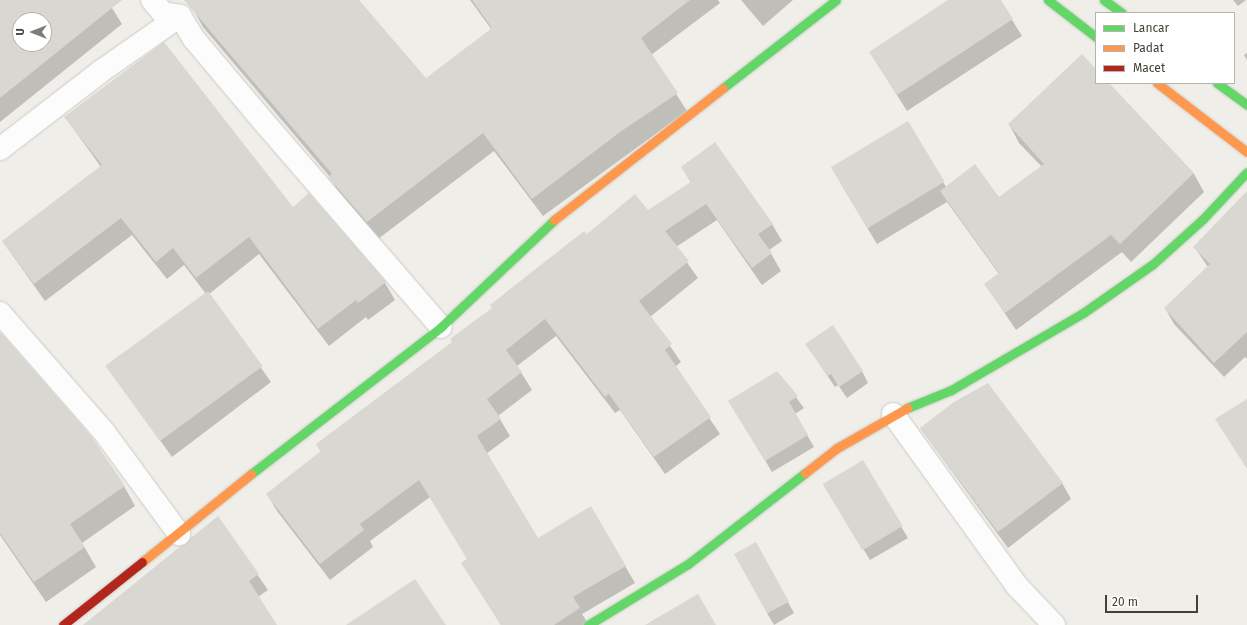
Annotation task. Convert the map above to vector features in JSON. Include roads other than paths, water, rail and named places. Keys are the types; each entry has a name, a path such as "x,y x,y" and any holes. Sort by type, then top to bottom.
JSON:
{"main road":[{"path":"63,625 179,534 261,466 441,327 556,218 836,0"},
{"path":"1048,0 1095,36"},
{"path":"1104,0 1121,12"},
{"path":"1158,84 1247,152"},
{"path":"1218,84 1247,105"},
{"path":"588,625 688,564 837,448 893,414 951,390 1083,313 1153,264 1203,219 1247,172"}],"street":[{"path":"0,149 100,72 168,7 441,327"},
{"path":"0,313 104,432 179,534"},
{"path":"893,414 1017,586 1054,625"}]}
